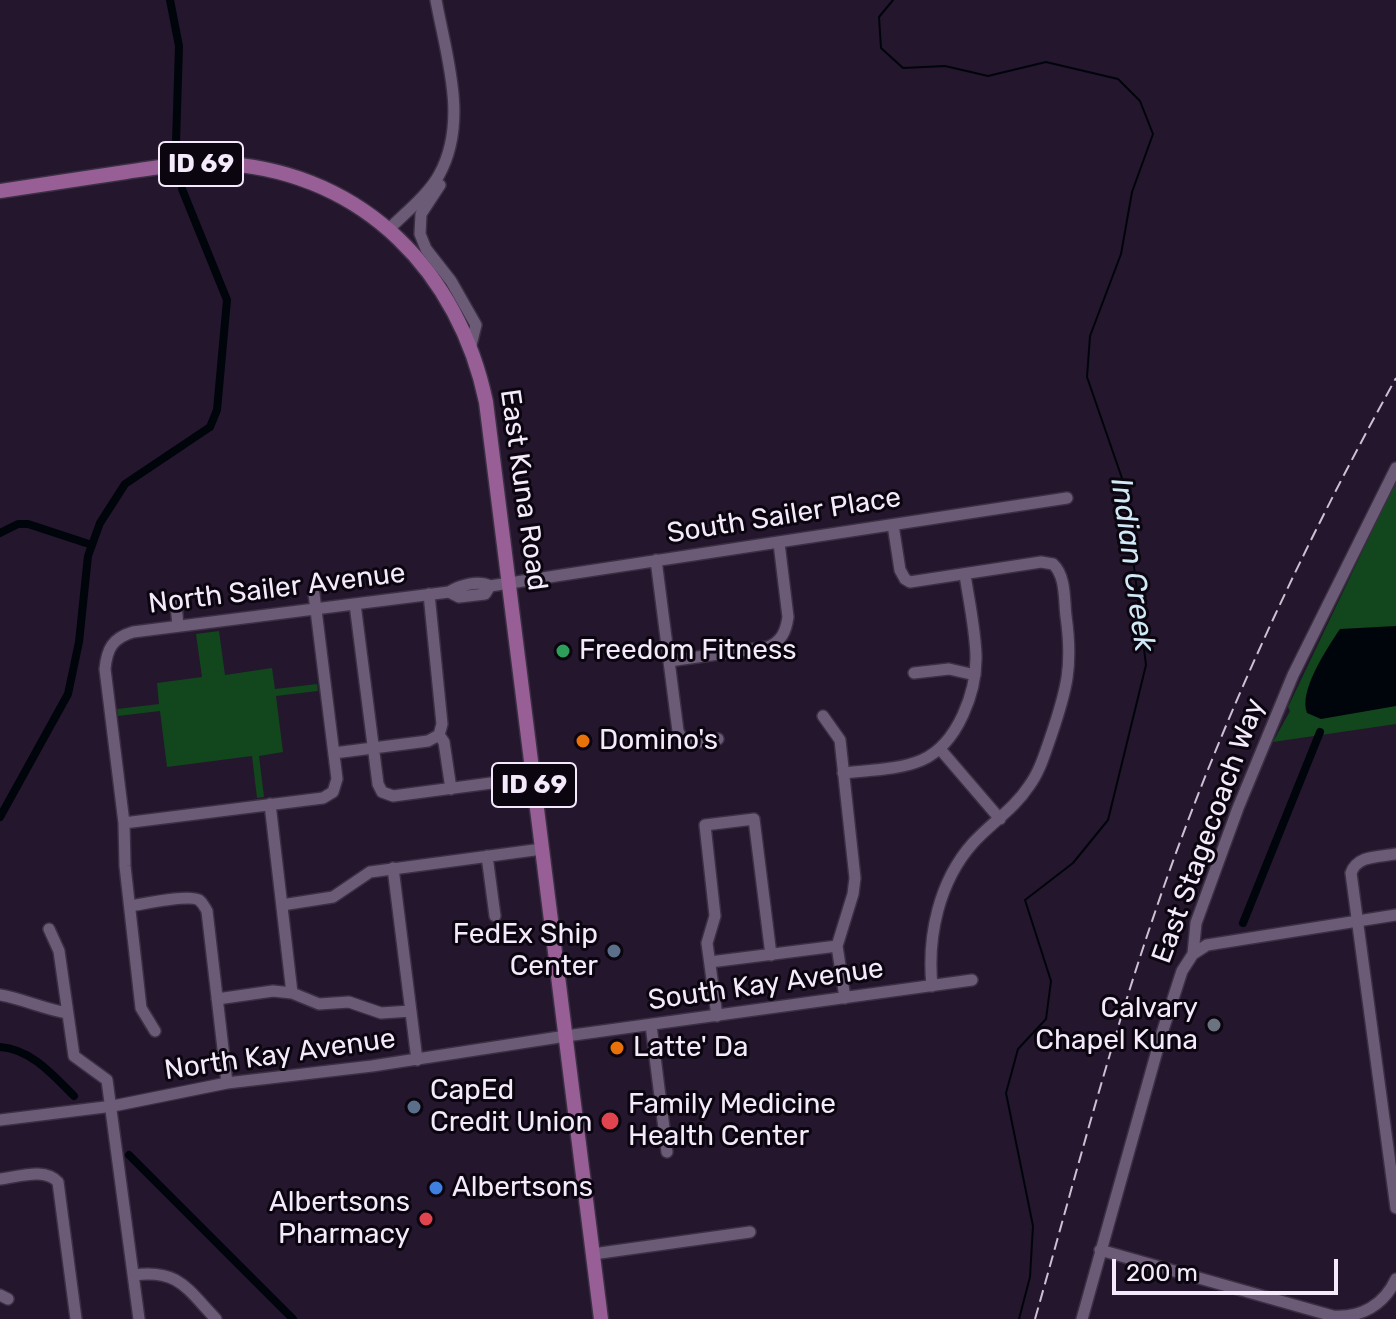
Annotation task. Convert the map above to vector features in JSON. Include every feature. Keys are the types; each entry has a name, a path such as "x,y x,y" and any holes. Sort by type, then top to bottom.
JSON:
{"main road":[{"name":"ID 69","path":"0,191 174,165 229,164 259,168 315,185 358,207 389,229"},
{"name":"East Kuna Road","path":"389,229 435,279 453,307 471,345 486,402 566,1036"},
{"name":"ID 69","path":"566,1036 601,1319"}],"street":[{"path":"389,229 439,176 455,127 455,106 436,0"},
{"path":"439,176 440,184 421,214 420,234 426,249 451,281 476,325 471,345"},
{"name":"East Stagecoach Way","path":"1082,1319 1175,991 1182,971 1193,954 1196,923 1273,722 1320,616 1396,468"},
{"name":"South Sailer Place","path":"509,582 1067,498"},
{"path":"893,525 900,570 905,579 917,582 1041,562 1053,564 1061,576 1070,645 1067,689 1032,783 1000,819 973,843 943,896 932,932 929,956 932,986"},
{"path":"669,661 776,644 782,637 788,617 779,543"},
{"path":"656,560 678,731 683,741 692,743 718,739"},
{"path":"843,773 910,765 940,749 954,731 965,709 975,675 976,653 965,575"},
{"name":"North Sailer Avenue","path":"124,823 105,669 106,654 114,641 133,632 509,582"},
{"path":"155,1031 141,1008 125,866 124,823 323,798 333,792 337,779 314,594"},
{"path":"334,753 428,741 439,735 442,724 429,594"},
{"path":"176,604 178,626"},
{"path":"355,604 378,784 383,793 393,796 499,782"},
{"path":"914,673 949,669 975,675"},
{"path":"823,716 840,740 855,878 837,946 845,998"},
{"path":"439,735 444,742 451,789"},
{"path":"940,749 1000,819"},
{"path":"270,804 292,993"},
{"path":"717,1016 707,943 715,916 705,825 754,819 771,955"},
{"path":"282,905 333,897 362,875 393,868 542,849"},
{"path":"1396,854 1362,860 1355,864 1351,873 1396,1208"},
{"path":"487,856 495,916"},
{"path":"393,868 417,1060"},
{"path":"130,906 196,898 207,911 227,1083"},
{"path":"1193,954 1207,945 1396,915"},
{"path":"49,929 59,951 74,1056 107,1080 113,1106 139,1319"},
{"path":"710,962 837,946"},
{"name":"South Kay Avenue","path":"566,1036 972,980"},
{"path":"217,999 273,991 292,993 319,1004 349,1002 381,1013 411,1011"},
{"path":"0,995 67,1013"},
{"path":"651,1025 667,1152"},
{"name":"North Kay Avenue","path":"0,1120 113,1106 227,1083 417,1060 566,1036"},
{"path":"0,1179 43,1174 55,1177 61,1188 76,1319"},
{"path":"593,1254 750,1232"},
{"path":"1100,1250 1333,1316 1361,1313 1377,1304 1390,1291 1396,1279"},
{"path":"134,1275 165,1274 177,1279 216,1319"}],"green space":[{"path":"1396,481 1396,724 1273,742 1290,711 1288,707"},
{"path":"219,631 225,675 272,668 275,689 317,684 318,691 276,696 283,752 259,756 264,797 257,798 252,756 167,767 160,711 118,716 117,709 159,704 157,683 202,677 196,634"}],"shaded area":[{"path":"1396,626 1396,706 1321,719 1307,713 1305,704 1310,682 1340,629"}],"waterway":[{"path":"170,0 179,46 176,143"},
{"name":"Indian Creek","path":"893,0 879,17 881,48 903,68 945,66 988,76 1046,62 1118,79 1140,101 1153,134 1132,192 1121,254 1090,336 1087,377 1124,484 1146,665 1108,820 1073,863 1025,900 1051,981 1046,1019 1018,1049 1006,1093 1033,1226 1030,1277 1019,1319"},
{"path":"0,817 68,694 79,642 88,556 100,523 125,484 210,427 217,410 227,300 182,189"},
{"path":"0,533 18,524 28,524 92,545"},
{"path":"1243,923 1320,732"},
{"path":"0,1047 32,1058 74,1096"},
{"path":"129,1155 293,1319"}],"railway":[{"path":"1035,1319 1133,978 1174,858 1260,648 1325,512 1396,378"}],"place":[{"name":"Freedom Fitness","path":"563,651"},
{"name":"Domino's","path":"583,741"},
{"name":"FedEx Ship Center","path":"614,951"},
{"name":"Calvary Chapel Kuna","path":"1214,1025"},
{"name":"Latte' Da","path":"617,1048"},
{"name":"CapEd Credit Union","path":"414,1107"},
{"name":"Family Medicine Health Center","path":"610,1121"},
{"name":"Albertsons","path":"436,1188"},
{"name":"Albertsons Pharmacy","path":"426,1219"}]}
